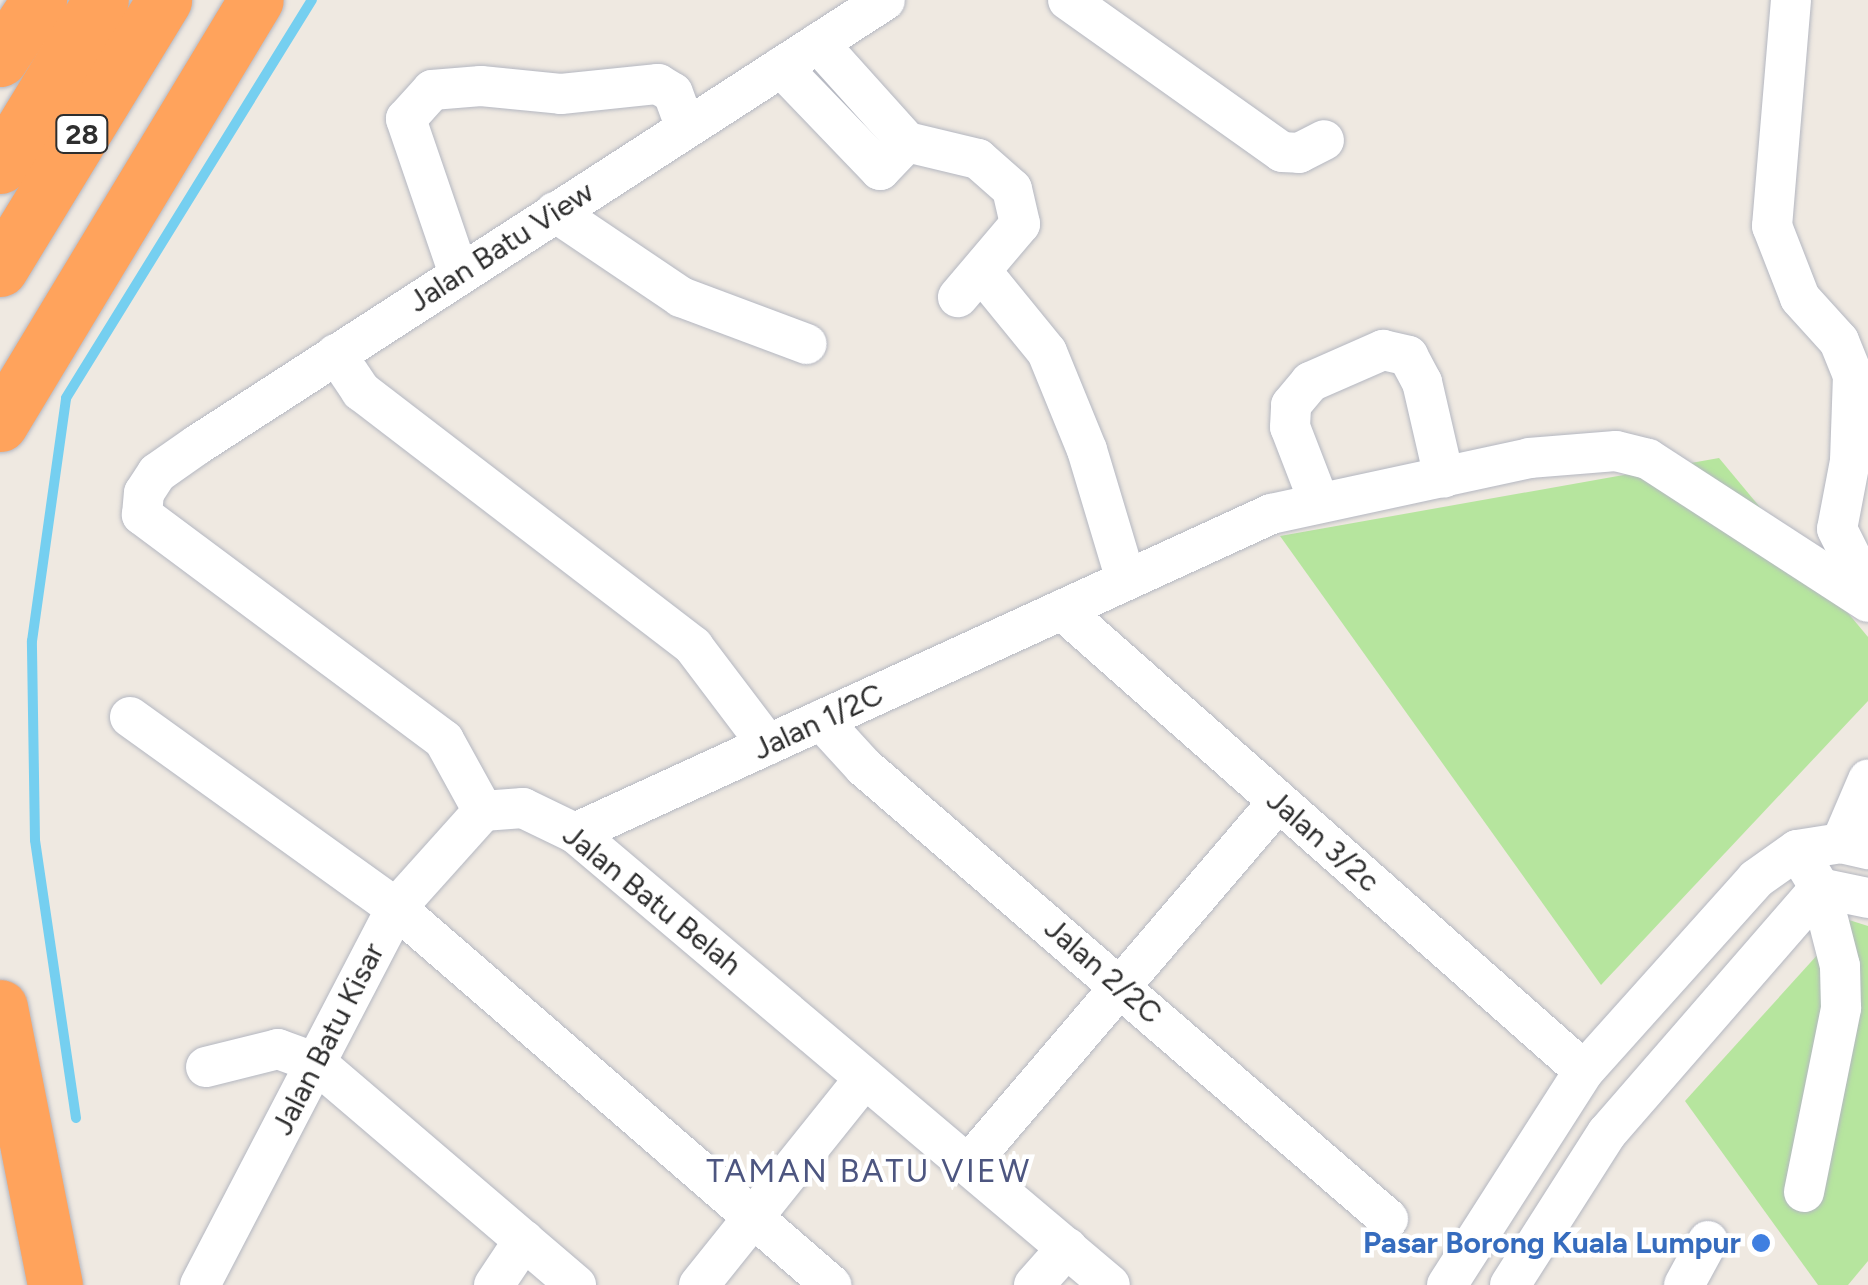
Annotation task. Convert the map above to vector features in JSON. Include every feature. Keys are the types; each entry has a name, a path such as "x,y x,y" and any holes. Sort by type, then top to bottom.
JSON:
{"highway":[{"path":"0,60 38,0"},
{"name":"28","path":"0,166 101,0"},
{"name":"28","path":"0,269 164,0"},
{"path":"0,424 256,0"},
{"path":"0,1007 55,1285"}],"street":[{"name":"Jalan Batu View","path":"483,811 444,740 142,515 144,493 158,473 336,354 885,0"},
{"path":"1068,0 1282,152 1299,154 1324,140"},
{"path":"1791,0 1772,226 1800,298 1840,341 1853,375 1850,461 1838,529 1868,591"},
{"path":"818,43 907,142 978,159 1012,189 1020,224 970,284 1046,352 1087,450 1126,580"},
{"path":"781,67 880,170 907,142"},
{"path":"460,274 406,119 432,90 480,86 561,94 658,84 673,93 686,128"},
{"path":"555,212 681,298 807,344"},
{"path":"1444,477 1422,382 1408,356 1383,350 1310,382 1292,405 1290,427 1320,502 1444,477 1529,458 1616,450 1648,459 1868,602"},
{"path":"336,354 361,391 693,646 768,745"},
{"name":"Jalan 1/2C","path":"575,834 1271,514 1320,502"},
{"name":"Jalan 3/2c","path":"1062,610 1584,1071"},
{"path":"130,716 396,908 831,1285"},
{"name":"Jalan 2/2C","path":"821,720 864,767 1388,1220"},
{"path":"1446,1285 1584,1071 1756,879 1797,850 1855,846 1868,780"},
{"path":"968,1165 1278,802"},
{"name":"Jalan Batu Belah","path":"483,811 524,808 575,834 1110,1285"},
{"name":"Jalan Batu Kisar","path":"200,1285 396,908 483,811"},
{"path":"1797,850 1820,888 1840,966 1841,1008 1804,1192"},
{"path":"1820,888 1868,898"},
{"path":"1510,1285 1607,1133 1820,888"},
{"path":"206,1067 278,1049 316,1063 576,1285"},
{"path":"698,1285 865,1078"},
{"path":"494,1285 524,1240"},
{"path":"1684,1285 1708,1241"},
{"path":"1034,1285 1066,1248"}],"green space":[{"path":"1719,458 1868,637 1868,701 1601,985 1280,536"},
{"path":"1849,920 1868,926 1868,1261 1848,1285 1818,1285 1685,1101"}],"waterway":[{"path":"76,1118 35,840 32,641 66,398 312,0"}],"place":[{"name":"Pasar Borong Kuala Lumpur","path":"1761,1243"}],"district":[{"name":"TAMAN BATU VIEW","path":"869,1171"}]}
